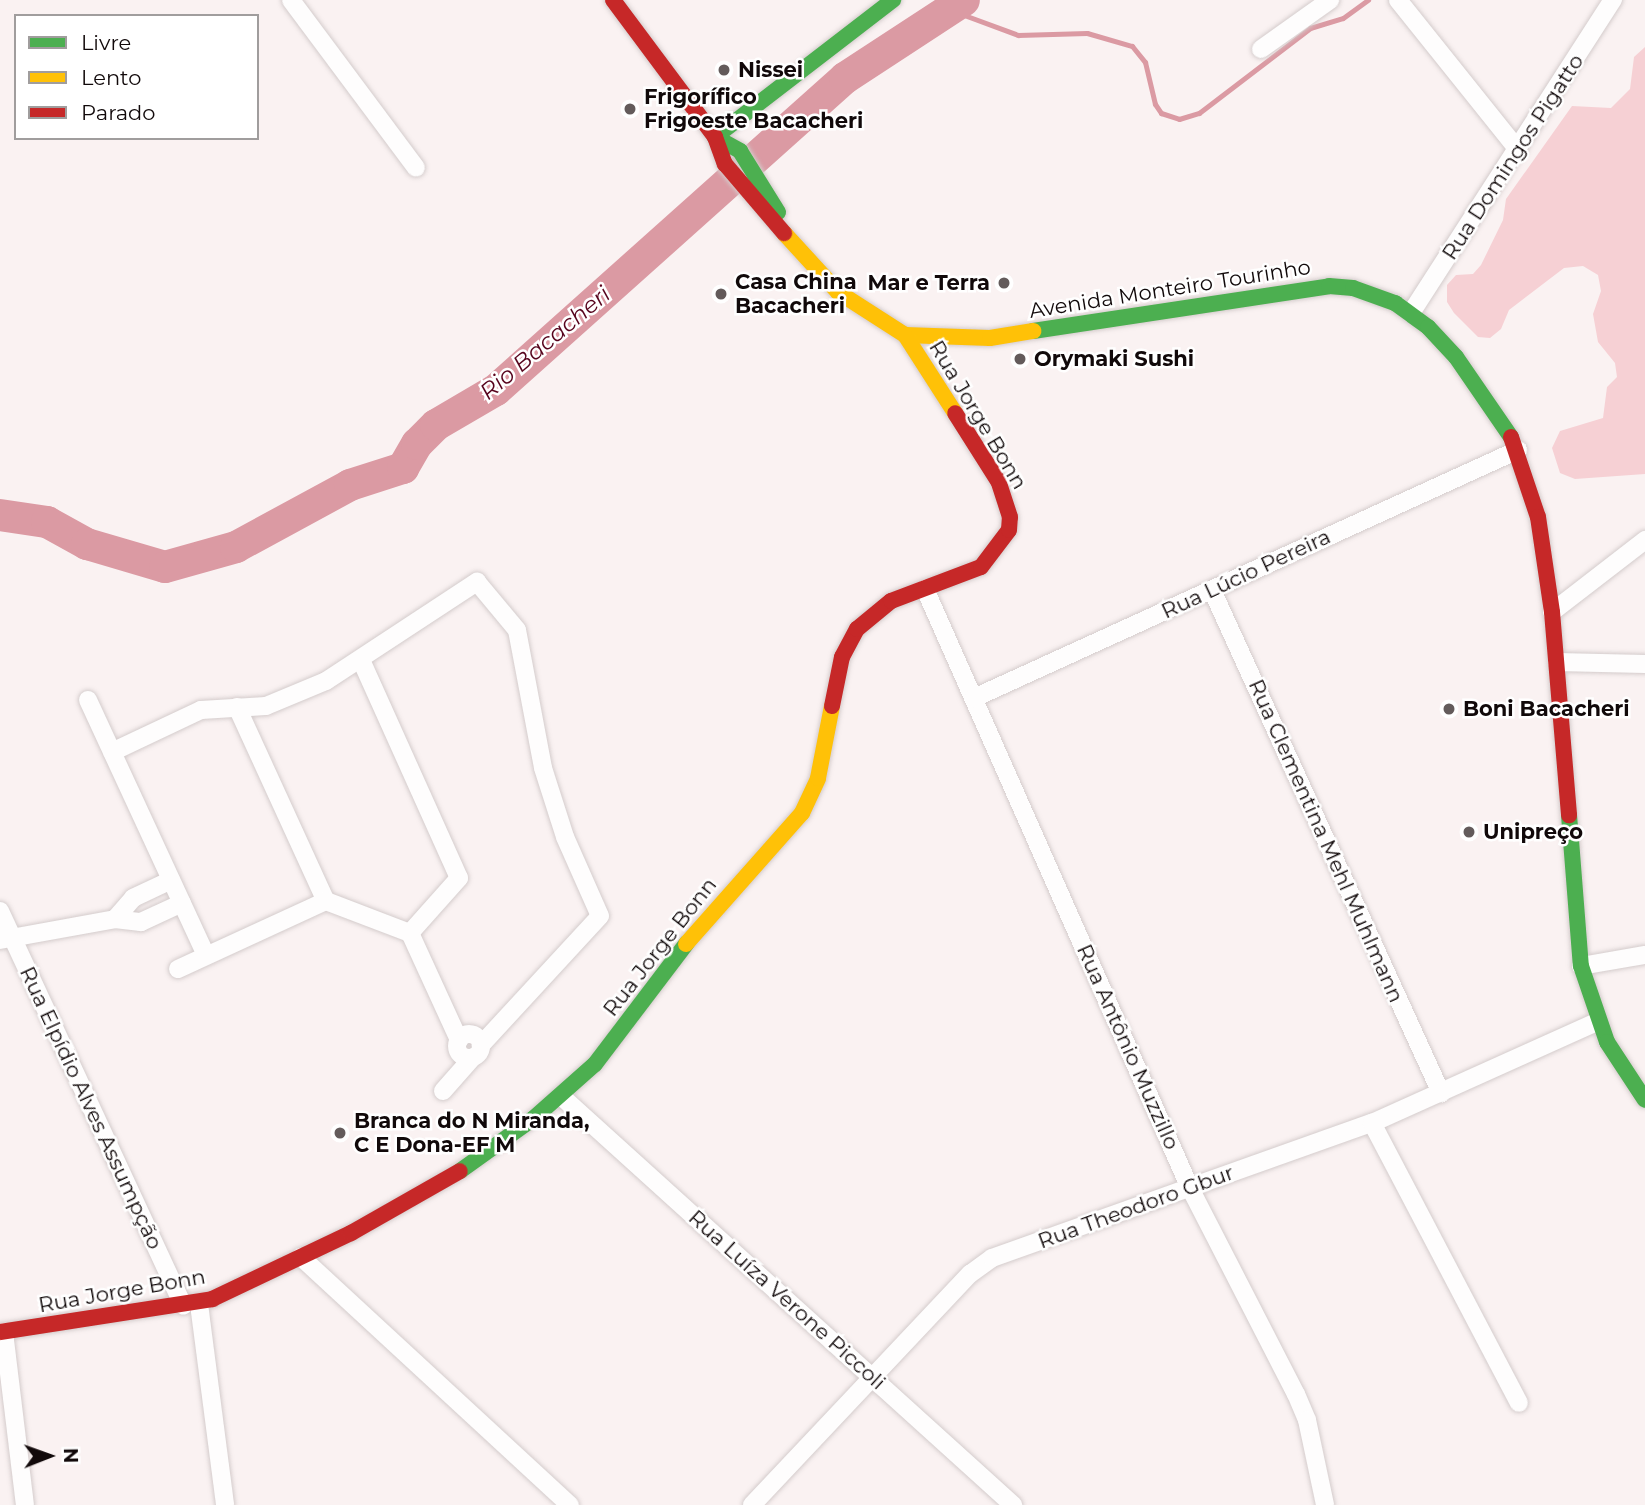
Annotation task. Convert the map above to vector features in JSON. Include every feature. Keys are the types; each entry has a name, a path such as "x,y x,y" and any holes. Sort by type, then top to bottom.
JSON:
{"main road":[{"path":"613,0 715,137 893,0"},
{"name":"Avenida Monteiro Tourinho","path":"715,137 740,151 759,176 793,240"},
{"name":"Avenida Monteiro Tourinho","path":"715,137 724,164 838,292 905,335 945,340 990,338 1318,286 1372,293 1411,313 1479,384 1518,450 1538,517 1557,662 1581,966 1597,1022 1645,1100"},
{"name":"Rua Jorge Bonn","path":"2,1332 191,1305 301,1257 444,1182 561,1096 595,1064 712,911 802,813 818,778 842,657 857,629 891,601 965,576 987,562 1002,545 1010,517 998,481 905,335"}],"street":[{"path":"291,0 416,168"},
{"path":"1261,48 1330,0"},
{"path":"1398,0 1517,150"},
{"name":"Rua Domingos Pigatto","path":"1411,313 1613,0"},
{"name":"Rua Lúcio Pereira","path":"974,698 1518,450"},
{"path":"1552,612 1645,540"},
{"path":"112,752 201,710 275,703 361,660 477,582 517,630 543,768 565,837 600,916 443,1091"},
{"name":"Rua Antônio Muzzillo","path":"925,589 1191,1188 1297,1394 1313,1442 1325,1505"},
{"name":"Rua Clementina Mehl Muhlmann","path":"1212,590 1441,1093"},
{"path":"361,660 459,878 410,933"},
{"path":"1557,662 1645,664"},
{"path":"88,700 206,956"},
{"path":"237,707 326,901 410,933 459,1040 472,1034 477,1051"},
{"path":"115,919 133,898 171,880"},
{"path":"178,969 326,901"},
{"path":"6,939 115,919 141,922 182,903"},
{"name":"Rua Elpídio Alves Assumpção","path":"0,911 6,939 191,1305 225,1505"},
{"path":"1581,966 1645,955"},
{"name":"Rua Theodoro Gbur","path":"752,1505 970,1274 992,1258 1371,1123 1597,1022"},
{"name":"Rua Luíza Verone Piccoli","path":"561,1096 1013,1505"},
{"path":"1371,1123 1519,1403"},
{"path":"301,1257 570,1505"},
{"path":"2,1332 25,1505"}],"shaded area":[{"path":"1645,47 1645,474 1575,479 1560,473 1552,448 1560,431 1603,418 1607,387 1617,377 1615,363 1598,342 1593,314 1601,291 1598,275 1583,266 1564,268 1509,310 1501,329 1490,338 1478,337 1454,313 1447,302 1447,285 1456,275 1473,274 1481,265 1503,220 1506,199 1572,106 1611,108 1630,89 1634,57"}],"waterway":[{"name":"Rio Bacacheri","path":"0,515 47,522 87,544 165,567 236,547 350,485 403,468 417,444 436,425 496,390 845,78 964,0"},
{"path":"943,13 964,15 1018,35 1087,33 1132,46 1145,62 1155,104 1161,113 1179,119 1199,113 1310,28 1343,18 1368,0"}],"traffic: fast":[{"path":"715,137 893,0"},
{"path":"715,137 740,151 778,212"},
{"path":"1033,331 1329,286 1353,288 1395,303 1428,327 1456,357 1511,437"},
{"path":"1569,815 1581,966 1607,1042 1645,1100"},
{"path":"460,1171 534,1118 595,1064 686,944"}],"traffic: slow":[{"path":"784,233 838,292 905,335 990,338 1033,331"},
{"path":"905,335 955,413"},
{"path":"686,944 802,813 818,778 832,706"}],"traffic: jam":[{"path":"613,0 715,137 725,164 784,233"},
{"path":"832,706 842,657 857,629 891,601 981,567 1009,530 1010,517 998,481 955,413"},
{"path":"1511,437 1538,517 1552,612 1569,815"},
{"path":"0,1332 212,1299 351,1233 460,1171"}],"place":[{"name":"Nissei","path":"724,70"},
{"name":"Frigorífico Frigoeste Bacacheri","path":"630,109"},
{"name":"Mar e Terra","path":"1004,283"},
{"name":"Casa China Bacacheri","path":"721,294"},
{"name":"Orymaki Sushi","path":"1020,359"},
{"name":"Boni Bacacheri","path":"1449,709"},
{"name":"Unipreço","path":"1469,832"},
{"name":"Branca do N Miranda, C E Dona-EF M","path":"340,1133"}]}
